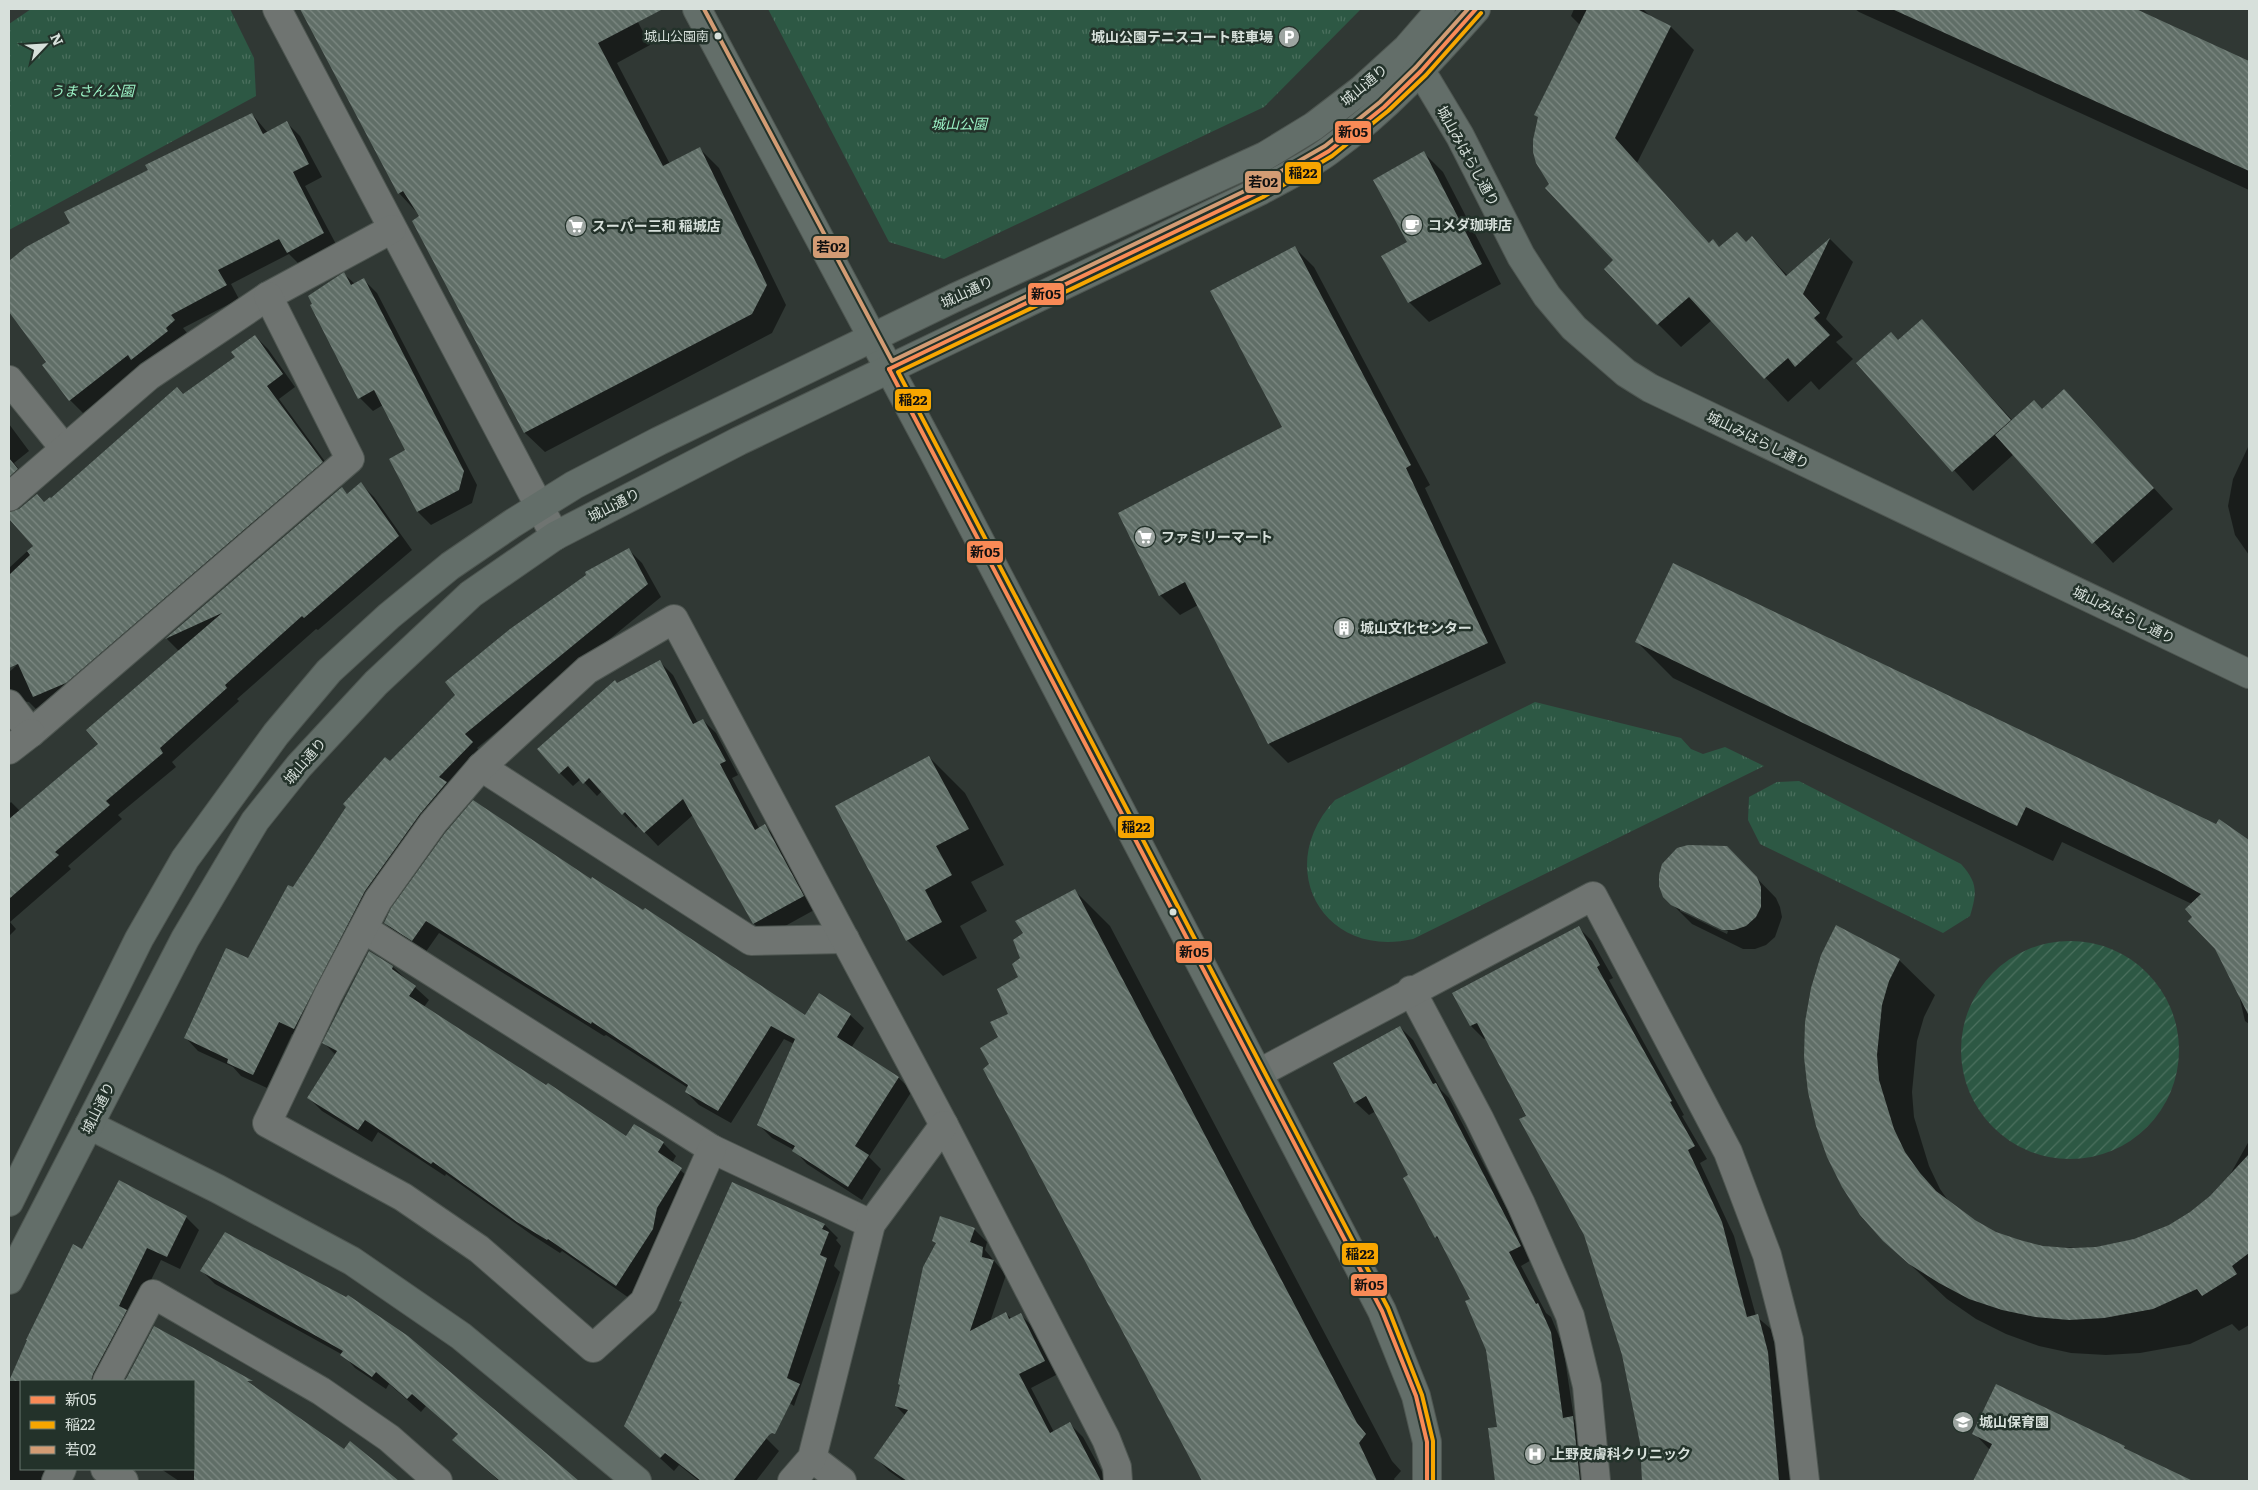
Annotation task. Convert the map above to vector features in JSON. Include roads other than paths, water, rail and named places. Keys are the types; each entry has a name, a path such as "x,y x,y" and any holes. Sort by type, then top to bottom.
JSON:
{"street":[{"path":"277,9 555,536"},
{"path":"697,9 1259,1072 1382,1311 1416,1396 1427,1442 1427,1481"},
{"name":"城山通り","path":"9,1202 139,940 185,859 239,781 323,678 360,643 450,566 539,506 659,441 872,337 1264,156 1314,126 1361,90 1407,48 1442,9"},
{"name":"城山通り","path":"9,1280 185,939 261,814 299,766 376,683 471,594 555,536 739,441 1260,191 1329,151 1384,107 1421,71 1476,9"},
{"name":"城山みはらし通り","path":"1407,48 1460,136 1521,256 1547,296 1574,328 1626,373 1650,388 2249,674"},
{"path":"9,497 149,376 268,296 392,229"},
{"path":"9,750 350,459 268,296"},
{"path":"9,380 64,448"},
{"path":"712,1149 644,1302 593,1348 542,1301 479,1249 403,1197 267,1123 328,995 378,900 417,846 481,767 587,670 674,619 944,1125 1106,1439 1117,1467 1118,1481"},
{"path":"9,704 31,733"},
{"path":"481,767 751,941 845,939"},
{"path":"1259,1072 1411,990 1593,896 1728,1152 1767,1255 1789,1340 1805,1481"},
{"path":"364,929 712,1149 871,1224"},
{"path":"1411,990 1479,1118 1521,1204 1570,1316 1587,1386 1596,1481"},
{"path":"89,1125 218,1189 352,1261 461,1336 637,1481"},
{"path":"792,1481 812,1458 871,1224 944,1125"},
{"path":"107,1380 153,1294 321,1391 389,1438 438,1481"},
{"path":"812,1458 842,1481"},
{"path":"107,1470 124,1481"}],"place":[{"name":"城山公園南","path":"718,36"},
{"name":"城山公園テニスコート駐車場","path":"1289,37"},
{"name":"コメダ珈琲店","path":"1412,225"},
{"name":"スーパー三和 稲城店","path":"576,226"},
{"name":"ファミリーマート","path":"1145,537"},
{"name":"城山文化センター","path":"1344,628"},
{"name":"城山保育園","path":"1963,1422"},
{"name":"上野皮膚科クリニック","path":"1535,1454"}],"park label":[{"name":"うまさん公園","path":"92,91"},
{"name":"城山公園","path":"959,124"}]}
